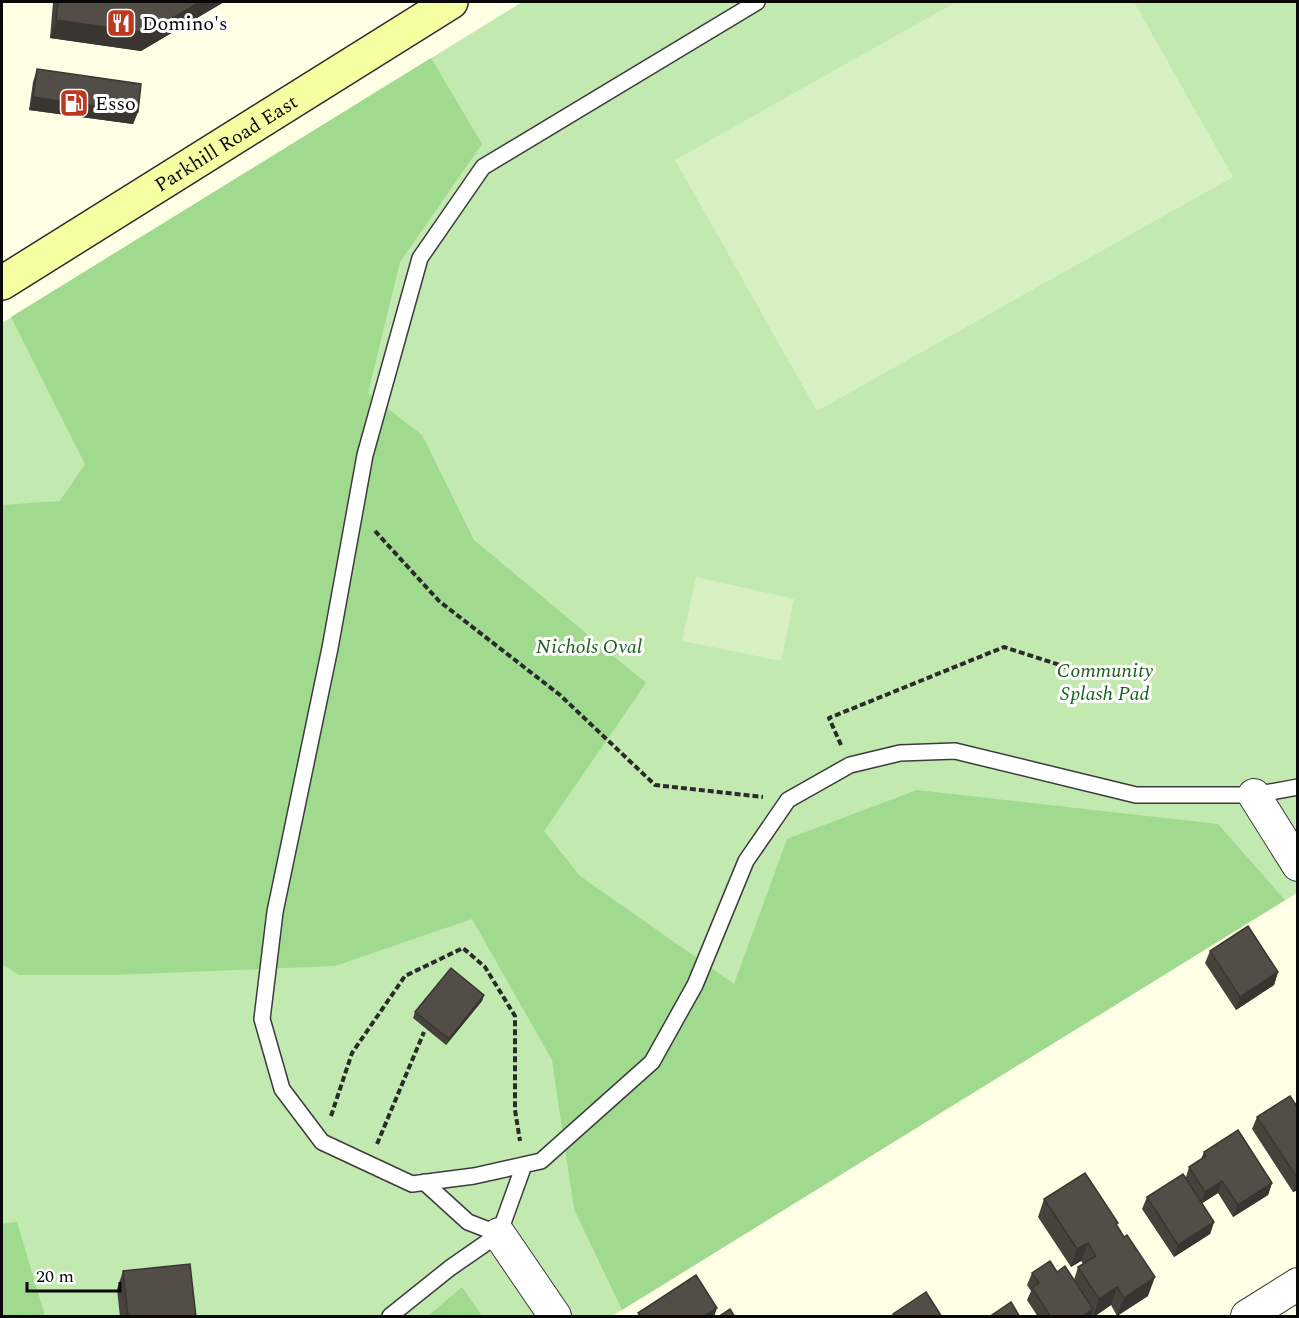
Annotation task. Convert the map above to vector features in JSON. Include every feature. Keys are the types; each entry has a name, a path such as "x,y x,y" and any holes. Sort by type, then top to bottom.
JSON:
{"main road":[{"name":"Parkhill Road East","path":"2,283 451,2"}],"street":[{"path":"1254,795 1298,865"},
{"path":"499,1234 555,1317"},
{"path":"1246,1317 1298,1284"}],"lane":[{"path":"758,2 483,167 420,258 365,455 330,648 275,912 262,1019 282,1089 321,1142 412,1184 474,1176 541,1161 652,1062 695,985 746,861 788,800 850,765 900,753 955,751 1136,795 1254,795 1298,787"},
{"path":"390,1317 450,1268 499,1234 524,1165"},
{"path":"424,1182 468,1222 499,1234"}],"path":[{"path":"355,509 439,601 560,695 655,785 788,800"},
{"path":"850,765 829,718 1004,647 1070,668"},
{"path":"321,1142 352,1053 405,976 463,948 485,967 515,1016 514,1110 524,1165"},
{"path":"369,1164 424,1032"}],"green space":[{"name":"Nichols Oval","path":"522,2 1297,2 1297,893 612,1316 2,1316 2,323"},
{"path":"956,2 1134,2 1233,177 817,411 675,160"},
{"path":"431,58 482,144 400,262 368,393 422,435 474,540 646,683 544,831 580,876 734,984 787,839 917,790 1218,824 1285,900 622,1310 574,1209 552,1060 472,919 335,966 112,975 19,975 2,964 2,505 60,501 85,464 11,317"},
{"path":"696,577 794,599 781,661 682,641"},
{"path":"17,1222 45,1316 2,1316 2,1224"},
{"path":"462,1287 482,1316 428,1316"}],"building":[{"path":"58,2 200,2 147,33 56,20"},
{"path":"37,69 141,84 138,112 33,97"},
{"path":"1248,926 1278,972 1240,997 1210,951"},
{"path":"451,968 484,995 449,1039 415,1012"},
{"path":"1290,1096 1298,1108 1298,1179 1257,1117"},
{"path":"1238,1130 1272,1183 1238,1205 1222,1181 1205,1192 1189,1167 1206,1156 1204,1152"},
{"path":"1085,1173 1118,1223 1116,1224 1124,1237 1127,1235 1155,1277 1124,1298 1117,1287 1099,1299 1078,1267 1096,1256 1088,1243 1077,1249 1044,1199"},
{"path":"1183,1174 1214,1222 1178,1245 1147,1197"},
{"path":"1050,1261 1057,1272 1065,1266 1093,1309 1081,1317 1051,1317 1032,1288 1039,1283 1032,1273"},
{"path":"190,1264 196,1317 128,1317 123,1271"},
{"path":"696,1275 717,1308 703,1317 641,1317 638,1313"},
{"path":"926,1292 942,1317 894,1317 893,1314"},
{"path":"1011,1302 1020,1317 989,1317"},
{"path":"730,1309 735,1317 718,1317"}],"place":[{"name":"Domino's","path":"121,23"},
{"name":"Esso","path":"74,103"}],"park label":[{"name":"Community Splash Pad","path":"1105,682"}]}
